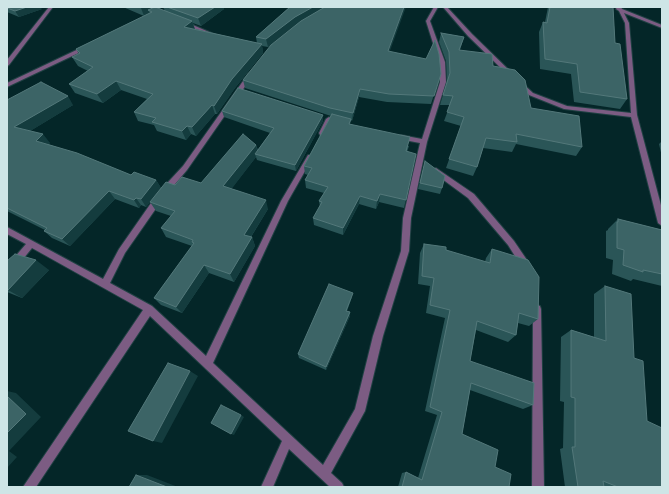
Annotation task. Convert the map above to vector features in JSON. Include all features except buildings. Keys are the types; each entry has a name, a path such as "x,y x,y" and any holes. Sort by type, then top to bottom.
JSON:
{"street":[{"path":"7,64 19,51 51,7"},
{"path":"324,474 360,411 378,336 405,251 407,218 424,142 443,82 442,62 428,21 436,7"},
{"path":"445,7 470,35 531,94 566,108 634,115"},
{"path":"618,8 627,23 634,115 662,222"},
{"path":"618,8 662,27"},
{"path":"178,21 217,36"},
{"path":"7,85 92,44"},
{"path":"104,285 122,251 161,195 185,168 238,90 256,68"},
{"path":"238,90 246,93"},
{"path":"206,364 281,207 329,119"},
{"path":"395,135 424,142"},
{"path":"421,160 472,196 511,242 529,272"},
{"path":"7,230 149,309 338,487"},
{"path":"7,272 31,244"},
{"path":"536,299 538,487"},
{"path":"29,487 149,309"},
{"path":"268,487 288,439"}]}
